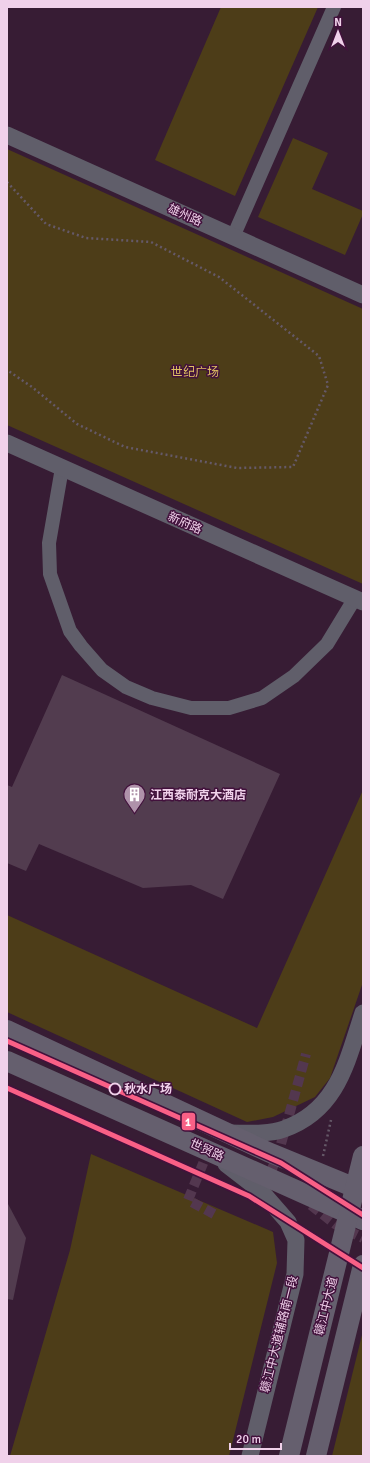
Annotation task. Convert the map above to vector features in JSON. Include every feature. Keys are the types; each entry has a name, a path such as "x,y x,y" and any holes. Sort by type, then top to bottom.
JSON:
{"main road":[{"name":"世贸路","path":"7,1030 268,1152 359,1190"},
{"name":"世贸路","path":"7,1061 356,1217"},
{"name":"赣江中大道","path":"289,1456 356,1217 363,1156"},
{"path":"316,1456 363,1265"}],"street":[{"path":"233,237 334,7"},
{"name":"雄州路","path":"7,135 363,295"},
{"name":"新府路","path":"7,443 359,600"},
{"path":"62,468 49,543 50,574 70,631 102,670 126,687 152,698 191,708 229,708 262,698 294,676 327,644 359,600"},
{"path":"229,1134 283,1129 306,1118 321,1106 331,1094 342,1076 363,1013"},
{"name":"赣江中大道辅路南一段","path":"210,1152 261,1191 288,1222 296,1240 295,1274 250,1456"}],"path":[{"path":"7,182 46,224 86,238 151,242 219,277 319,356 328,385 293,467 237,468 125,447 77,424 32,387 7,370"}],"green space":[{"path":"221,7 318,7 235,196 155,160"},
{"path":"293,138 328,153 312,189 363,211 345,255 258,217"},
{"name":"世纪广场","path":"7,149 363,309 363,584 7,425"},
{"path":"363,790 363,982 330,1078 315,1097 273,1117 247,1122 7,1012 7,915 257,1028"},
{"path":"91,1154 273,1232 277,1263 229,1456 10,1456 70,1250"},
{"path":"363,1331 363,1456 332,1456"}],"building":[{"name":"江西泰耐克大酒店","path":"62,675 280,774 223,899 191,885 143,888 39,844 26,871 7,863 7,785 12,787"},
{"path":"7,1202 26,1238 13,1300 7,1299"}],"tunnel":[{"path":"271,1172 281,1144 306,1054"},
{"path":"209,1149 188,1200 214,1214"},
{"path":"311,1205 335,1224 363,1238"}],"transit line":[{"name":"1","path":"7,1041 281,1163 363,1215"},
{"name":"1","path":"7,1088 249,1196 363,1268"}],"place":[{"name":"江西泰耐克大酒店","path":"134,814"},
{"name":"秋水广场","path":"115,1089"}]}
